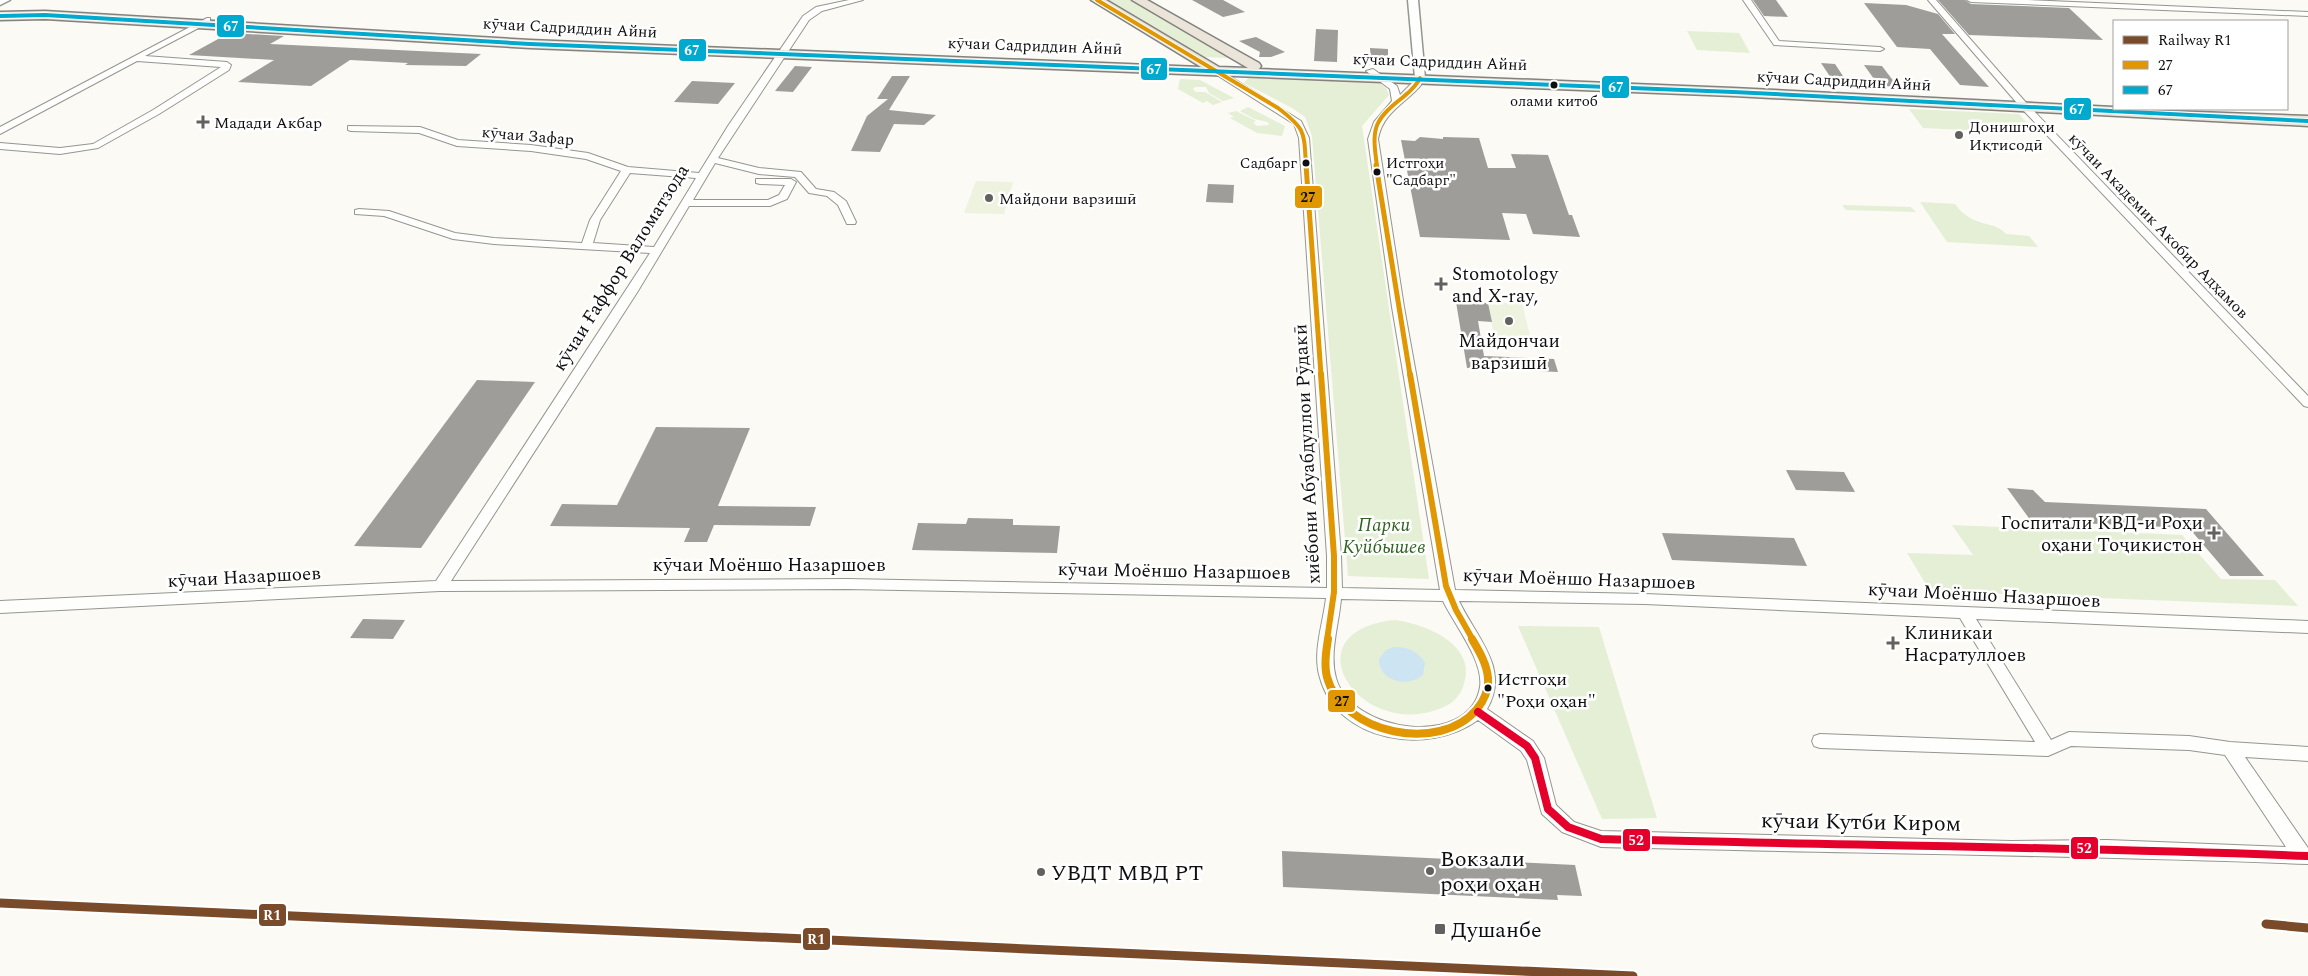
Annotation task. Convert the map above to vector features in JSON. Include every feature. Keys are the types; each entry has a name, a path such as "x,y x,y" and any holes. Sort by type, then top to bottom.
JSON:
{"highway":[{"name":"кӯчаи Садриддин Айнӣ","path":"6,0 55,10 177,18 202,22"},
{"name":"хиёбони Абуабдуллои Рӯдакӣ","path":"1097,0 1210,67"},
{"path":"1138,0 1254,66"},
{"name":"кӯчаи Садриддин Айнӣ","path":"0,16 45,15 202,22 530,41 1511,79 2308,121"},
{"name":"кӯчаи Садриддин Айнӣ","path":"1210,67 1254,66 1374,74"},
{"name":"кӯчаи Садриддин Айнӣ","path":"2024,105 2113,107"},
{"path":"2177,110 2308,116"}],"street":[{"path":"0,2 6,0"},
{"name":"кӯчаи Ғаффор Валоматзода","path":"440,586 601,338 712,159 806,18 817,7 859,0"},
{"path":"1413,0 1420,76 1414,88 1396,101 1374,127 1373,139 1386,240 1448,594 1482,659 1488,686 1478,712"},
{"path":"1747,0 1778,43 1880,49"},
{"name":"кӯчаи Академик Акобир Адҳамов","path":"1932,0 2024,105 2308,402"},
{"path":"1971,0 2308,14"},
{"path":"0,131 202,22"},
{"path":"0,146 60,151 103,143 226,68 227,65 134,58"},
{"name":"хиёбони Абуабдуллои Рӯдакӣ","path":"1210,67 1298,123 1304,138 1316,284 1334,592 1326,655 1329,683 1347,709 1379,728 1417,735 1452,729 1478,712"},
{"path":"1374,74 1394,88 1396,101"},
{"name":"кӯчаи Зафар","path":"351,128 420,130 457,143 531,148 588,156 627,170 702,176"},
{"path":"712,159 759,171 798,174 813,191 830,194 842,203 851,222"},
{"path":"587,245 594,220 627,170"},
{"path":"685,203 770,203 783,197 791,182 760,181"},
{"path":"359,212 385,213 462,237 494,241 656,250"},
{"name":"кӯчаи Моёншо Назаршоев","path":"489,585 847,584 1448,594 1754,603 1965,614 2308,627"},
{"name":"кӯчаи Назаршоев","path":"0,607 489,585"},
{"path":"1965,614 2048,749"},
{"name":"кӯчаи Кутби Киром","path":"1478,712 1527,746 1534,758 1548,809 1568,827 1601,839 2010,849 2107,848 2305,856"},
{"path":"1820,741 2048,749 2068,739 2190,743 2230,750 2308,754"},
{"path":"2230,750 2305,856"}],"green space":[{"path":"1105,0 1131,0 1230,58 1200,57"},
{"path":"1687,31 1739,33 1750,53 1697,50"},
{"name":"Парки Куйбышев","path":"1250,76 1377,81 1386,88 1389,95 1362,126 1429,579 1348,576 1312,136 1305,117 1292,108 1244,83"},
{"path":"1180,79 1200,80 1234,98 1223,101 1209,93 1206,87 1195,87 1193,89 1196,92 1205,92 1222,102 1213,105 1207,101 1203,103 1178,89"},
{"path":"1248,107 1285,126 1282,136 1257,133 1230,118 1234,117 1228,113 1236,111 1256,121 1253,123 1257,126 1269,125 1268,122 1254,119 1240,111"},
{"path":"1909,109 2019,114 2036,133 1923,128"},
{"name":"Майдони варзишӣ","path":"976,181 1013,182 1004,214 964,213"},
{"path":"1920,202 1955,204 1969,217 1996,227 2006,234 2029,236 2038,247 1947,242"},
{"path":"1842,205 1911,207 1916,212 1846,210"},
{"name":"Майдончаи варзишӣ","path":"1487,302 1522,303 1531,340 1495,339"},
{"path":"1952,525 2182,535 2221,579 2275,580 2298,606 1930,591 1907,553 1973,555"},
{"path":"1395,620 1421,626 1447,639 1457,648 1464,659 1466,672 1462,690 1446,706 1415,714 1387,711 1364,699 1348,682 1341,663 1345,644 1362,628"},
{"path":"1518,626 1599,627 1657,818 1602,819"}],"water":[{"path":"1394,647 1408,649 1419,655 1425,663 1423,675 1417,679 1402,682 1389,678 1380,667 1379,659 1386,650"}],"building":[{"path":"1192,0 1223,0 1245,12 1223,17"},
{"path":"1753,0 1776,0 1788,17 1764,16"},
{"path":"1938,0 1965,0 1971,4 2069,8 2103,40 1969,35"},
{"path":"1864,3 1906,5 1938,14 1955,34 1942,34 1989,87 1960,85 1930,49 1897,47"},
{"path":"1316,29 1338,30 1337,62 1314,61"},
{"path":"229,33 284,36 270,44 481,54 466,66 405,65 408,63 350,60 311,86 238,82 274,60 189,55"},
{"path":"1256,37 1285,52 1271,57 1259,57 1260,52 1239,41"},
{"path":"1370,48 1388,49 1388,65 1371,61"},
{"path":"1821,63 1835,64 1849,85 1835,84"},
{"path":"1864,65 1882,66 1898,87 1879,86"},
{"path":"795,66 812,67 793,92 775,91"},
{"path":"892,76 910,76 889,110 936,115 924,125 894,124 880,152 851,151 867,116 888,99 877,99"},
{"path":"692,81 735,83 718,104 674,102"},
{"path":"1420,137 1443,139 1443,137 1479,138 1488,168 1516,168 1511,154 1548,155 1569,215 1572,215 1580,237 1533,234 1526,214 1502,213 1510,240 1420,237 1401,140 1415,141"},
{"path":"1208,184 1234,185 1233,203 1206,202"},
{"path":"1456,302 1488,303 1492,322 1478,321 1484,356 1554,359 1558,372 1467,368"},
{"path":"477,380 535,382 421,548 354,546"},
{"path":"656,427 750,428 718,506 816,507 810,526 714,525 707,542 684,542 690,528 550,526 562,504 617,505"},
{"path":"1786,470 1844,472 1855,492 1796,490"},
{"name":"Госпитали КВД-и Роҳи оҳани Тоҷикистон","path":"2007,488 2033,490 2045,502 2206,509 2264,576 2230,576 2189,528 2031,521"},
{"path":"968,518 1013,519 1013,525 1060,526 1057,553 912,550 918,523 966,524"},
{"path":"1662,533 1794,538 1807,566 1672,560"},
{"path":"363,619 405,620 393,639 350,638"},
{"name":"Вокзали роҳи оҳан","path":"1282,851 1575,865 1582,896 1557,895 1558,900 1283,887"}],"rail line":[{"name":"R1","path":"0,903 1633,976"},
{"name":"R1","path":"2266,924 2308,928"}],"transit line":[{"name":"27","path":"1097,0 1278,108 1298,123 1304,138 1334,556 1334,592 1326,653 1327,676 1330,685 1340,698 1351,711 1365,721 1380,728 1412,734 1444,730 1459,725 1472,716 1482,704 1488,688 1485,665 1449,597 1446,586 1398,307 1373,139 1378,122 1383,115 1417,85 1420,78"},
{"name":"67","path":"0,16 45,15 530,44 1733,92 2308,121"},
{"name":"52","path":"1478,712 1527,746 1535,758 1548,809 1568,827 1601,839 2011,849 2107,848 2308,856"}],"place":[{"name":"олами китоб","path":"1554,85"},
{"name":"Мадади Акбар","path":"203,122"},
{"name":"Донишгоҳи Иқтисодӣ","path":"1959,135"},
{"name":"Садбарг","path":"1306,163"},
{"name":"Истгоҳи \"Садбарг\"","path":"1377,172"},
{"name":"Майдони варзишӣ","path":"989,198"},
{"name":"Stomotology and X-ray,","path":"1441,284"},
{"name":"Майдончаи варзишӣ","path":"1509,321"},
{"name":"Госпитали КВД-и Роҳи оҳани Тоҷикистон","path":"2214,533"},
{"name":"Клиникаи Насратуллоев","path":"1893,643"},
{"name":"Истгоҳи \"Роҳи оҳан\"","path":"1488,688"},
{"name":"Вокзали роҳи оҳан","path":"1430,871"},
{"name":"УВДТ МВД РТ","path":"1041,872"},
{"name":"Душанбе","path":"1440,929"}]}
